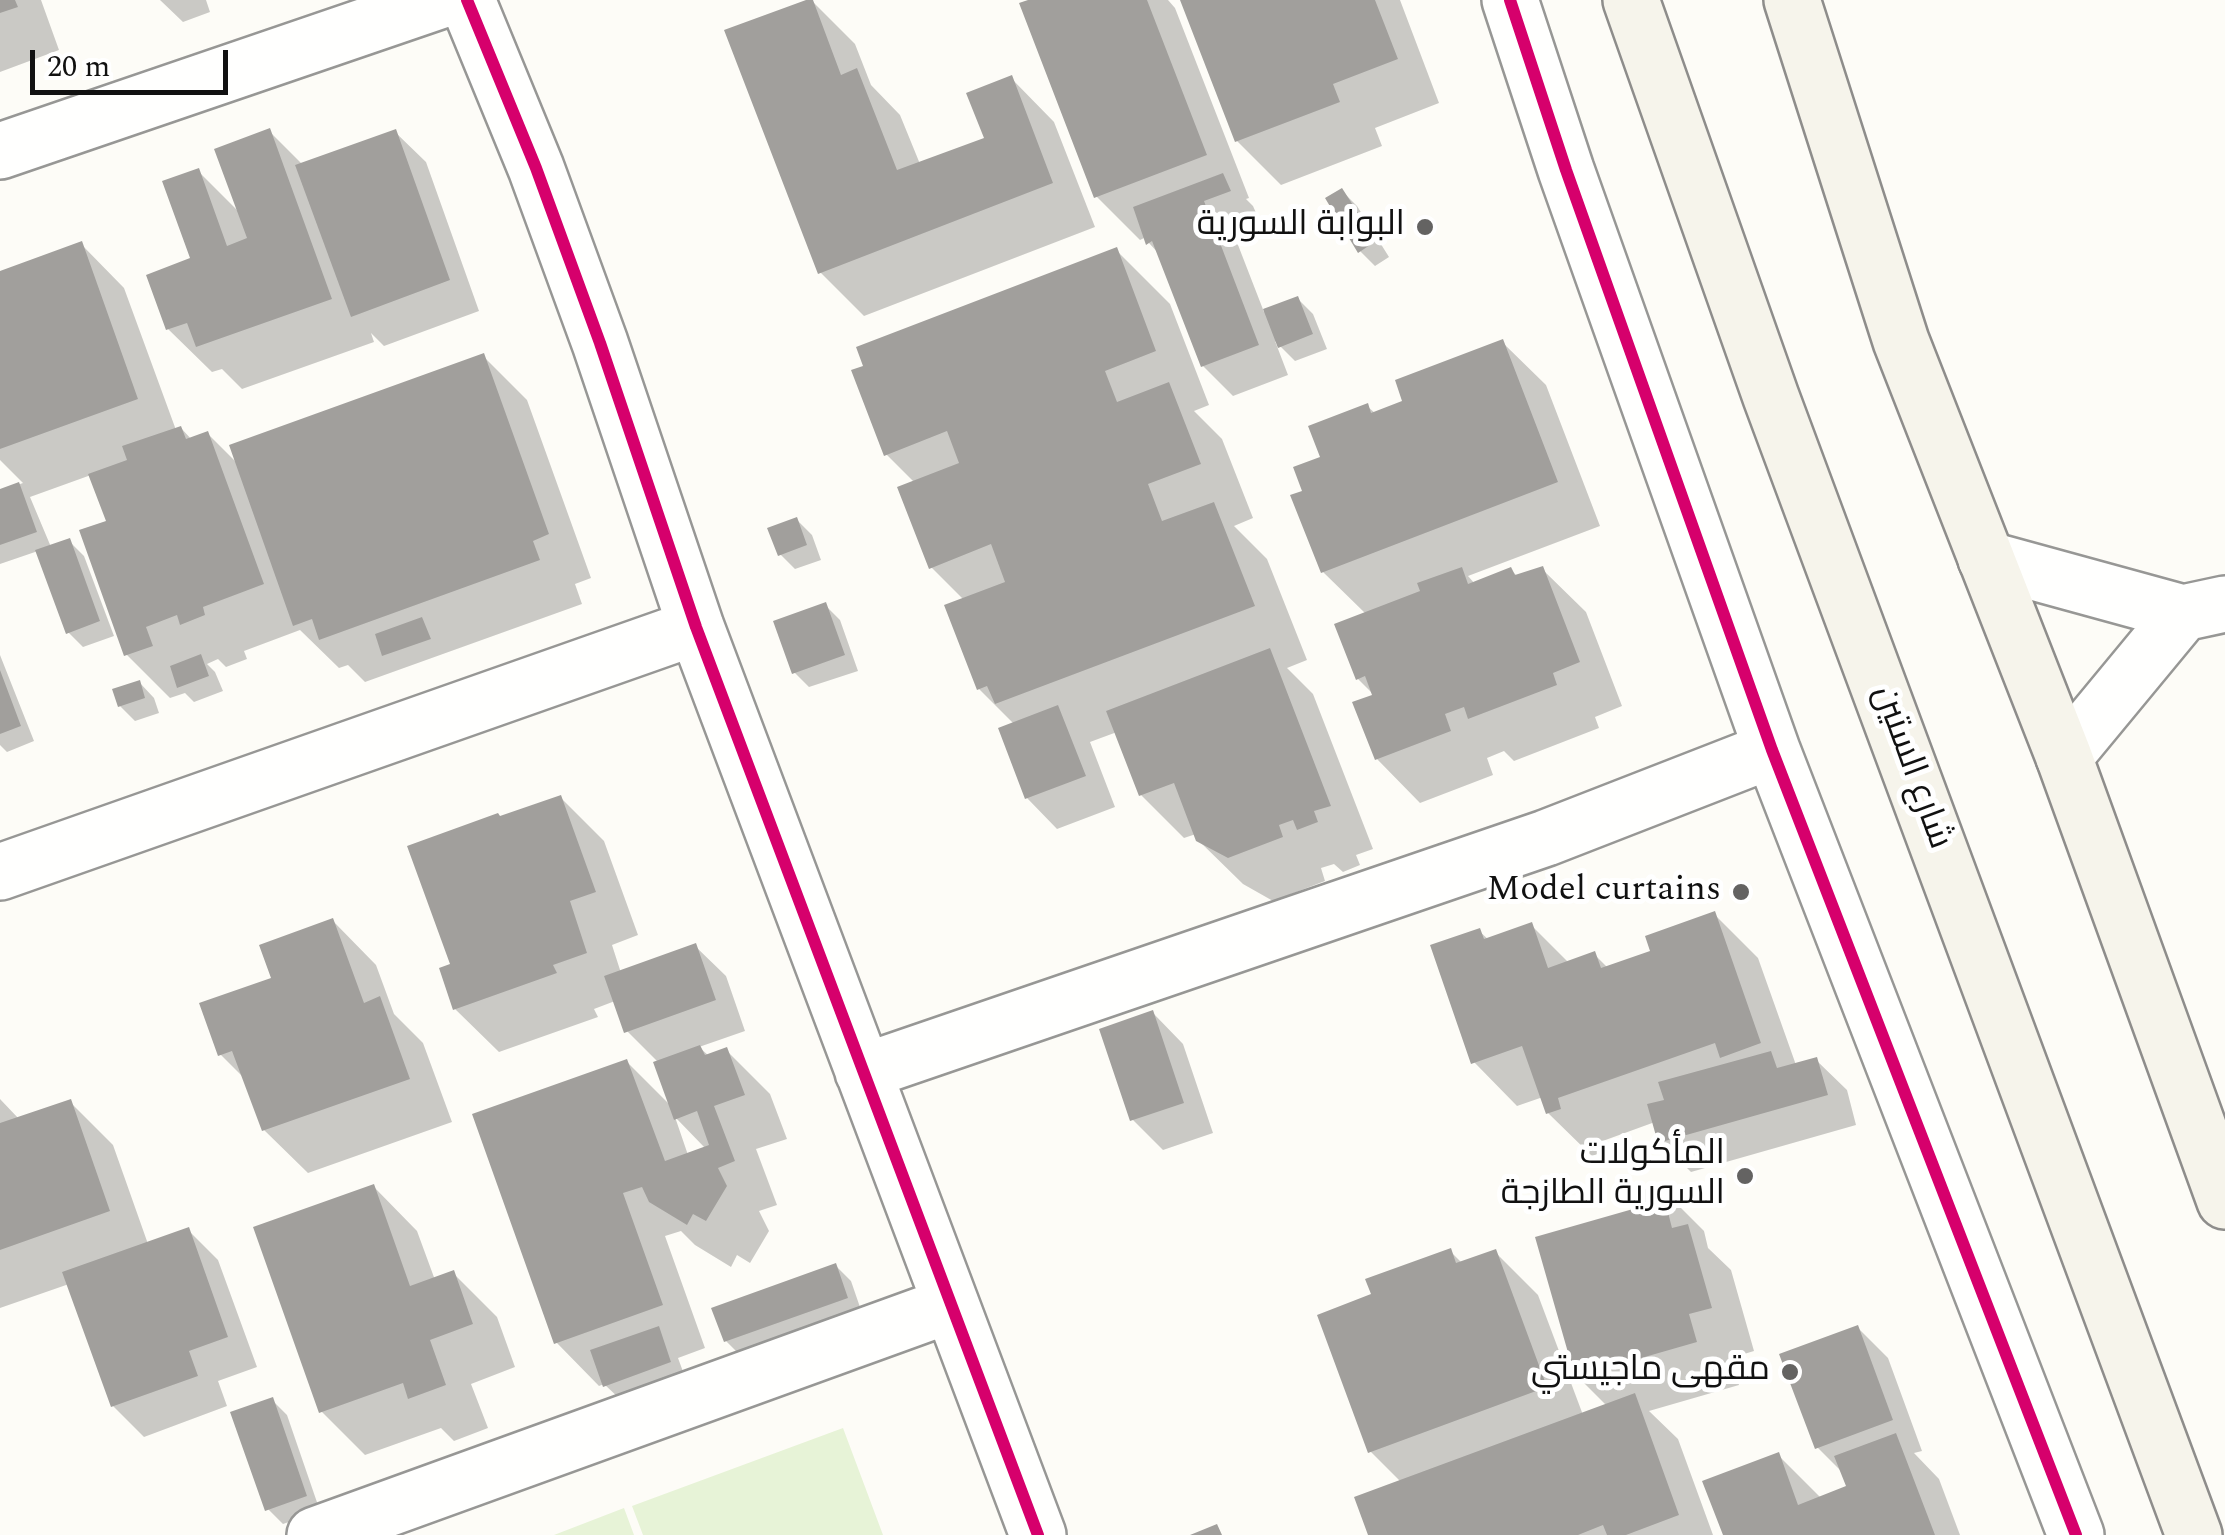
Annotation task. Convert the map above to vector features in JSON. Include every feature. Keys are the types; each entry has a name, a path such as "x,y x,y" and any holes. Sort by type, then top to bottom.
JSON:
{"main road":[{"name":"شارع الستين","path":"1630,0 1771,397 2194,1535"},
{"path":"1792,0 1901,340 2064,757 2225,1201"}],"street":[{"path":"0,151 442,0"},
{"path":"466,0 536,168 696,627 1038,1535"},
{"path":"1510,0 1772,750 2076,1535"},
{"path":"1986,559 2204,609"},
{"path":"2064,757 2204,609"},
{"path":"0,872 696,627"},
{"path":"863,1072 1546,838 1772,750"},
{"path":"330,1533 950,1305"}],"green space":[{"path":"843,1428 883,1535 643,1535 632,1506"},
{"path":"624,1508 634,1535 554,1535"}],"building":[{"path":"0,0 15,0 18,7 0,13"},
{"path":"813,0 841,75 857,68 897,170 984,138 966,93 1012,75 1053,183 818,274 724,30"},
{"path":"1147,0 1207,155 1094,198 1019,3"},
{"path":"1180,0 1375,0 1398,59 1333,84 1340,102 1235,142"},
{"path":"270,128 332,299 196,347 187,323 166,330 146,275 190,258 162,181 199,168 227,246 247,238 214,149"},
{"path":"396,129 450,280 351,317 295,165"},
{"path":"1223,173 1231,191 1204,201 1259,345 1201,367 1152,241 1146,245 1133,207"},
{"path":"1342,188 1376,241 1358,253 1325,198"},
{"path":"82,241 138,399 0,449 0,271"},
{"path":"1117,247 1156,351 1105,371 1117,402 1169,382 1201,464 1148,484 1162,521 1214,502 1255,606 995,704 987,686 977,690 944,605 1005,582 991,544 929,569 897,487 959,463 947,431 884,456 851,370 863,366 856,347"},
{"path":"1298,296 1313,334 1278,348 1263,309"},
{"path":"1503,339 1558,482 1321,573 1290,495 1302,491 1293,467 1320,457 1308,426 1368,403 1371,413 1402,401 1395,380"},
{"path":"484,353 549,534 533,541 540,560 319,640 312,619 293,626 229,445"},
{"path":"181,426 186,439 208,431 264,584 203,607 205,615 180,625 177,615 146,627 153,646 124,656 79,530 106,521 88,474 127,460 122,446"},
{"path":"19,482 37,532 0,545 0,489"},
{"path":"797,517 807,545 778,556 767,528"},
{"path":"70,538 100,621 66,634 35,550"},
{"path":"1543,566 1580,662 1553,673 1557,685 1468,719 1464,707 1445,714 1451,731 1375,760 1352,702 1372,695 1365,676 1356,680 1334,624 1420,591 1417,583 1462,567 1468,584 1511,567 1515,575"},
{"path":"826,602 845,655 792,674 773,621"},
{"path":"422,617 431,639 382,656 375,634"},
{"path":"1270,648 1331,806 1314,811 1318,822 1297,830 1293,820 1279,825 1283,837 1228,858 1196,841 1174,783 1139,796 1106,711"},
{"path":"201,654 209,676 177,688 170,666"},
{"path":"0,670 21,726 0,734"},
{"path":"140,680 145,698 118,707 112,689"},
{"path":"1058,705 1086,776 1025,799 998,728"},
{"path":"561,795 596,892 570,901 587,953 553,965 557,973 453,1010 439,968 450,964 407,846"},
{"path":"1715,911 1761,1043 1720,1058 1715,1043 1558,1098 1561,1109 1546,1114 1522,1046 1471,1064 1430,945 1480,928 1484,939 1532,922 1548,968 1595,951 1601,968 1650,951 1645,936"},
{"path":"333,918 364,1003 380,996 410,1079 262,1131 232,1051 218,1056 199,1003 271,978 259,945"},
{"path":"696,943 716,1000 624,1033 604,976"},
{"path":"1153,1010 1184,1103 1130,1121 1099,1029"},
{"path":"700,1045 705,1055 727,1047 745,1095 714,1106 735,1161 718,1168 727,1186 706,1221 693,1214 687,1225 649,1202 642,1187 623,1193 663,1305 554,1344 472,1114 627,1059 665,1161 709,1145 697,1111 674,1120 653,1062"},
{"path":"1771,1051 1777,1068 1817,1057 1828,1095 1658,1143 1647,1104 1664,1100 1658,1082"},
{"path":"71,1099 110,1211 0,1250 0,1123"},
{"path":"374,1184 410,1286 454,1270 473,1324 430,1340 446,1385 408,1399 403,1383 319,1413 253,1227"},
{"path":"1661,1185 1672,1228 1688,1224 1712,1308 1689,1314 1697,1342 1575,1377 1535,1237 1640,1207 1636,1192"},
{"path":"189,1227 228,1337 189,1351 198,1376 111,1407 62,1272"},
{"path":"1451,1248 1456,1263 1496,1249 1547,1387 1368,1453 1317,1315 1371,1294 1365,1279"},
{"path":"836,1263 848,1298 724,1342 711,1308"},
{"path":"1858,1325 1893,1420 1815,1449 1779,1354"},
{"path":"659,1326 671,1362 603,1387 590,1350"},
{"path":"1635,1393 1679,1515 1626,1535 1607,1535 1603,1525 1578,1535 1368,1535 1354,1497"},
{"path":"273,1397 307,1496 265,1511 230,1412"},
{"path":"1896,1433 1935,1535 1723,1535 1702,1481 1779,1452 1798,1505 1846,1486 1834,1456"},
{"path":"1217,1524 1222,1535 1190,1535"}],"cycle path":[{"path":"467,0 536,168 696,627 1038,1535"},
{"path":"1510,0 1566,170 1772,750 2076,1535"}],"place":[{"name":"البوابة السورية","path":"1425,227"},
{"name":"Model curtains","path":"1741,892"},
{"name":"المأكولات السورية الطازجة","path":"1745,1176"},
{"name":"مقهى ماجيستي","path":"1790,1372"}]}
